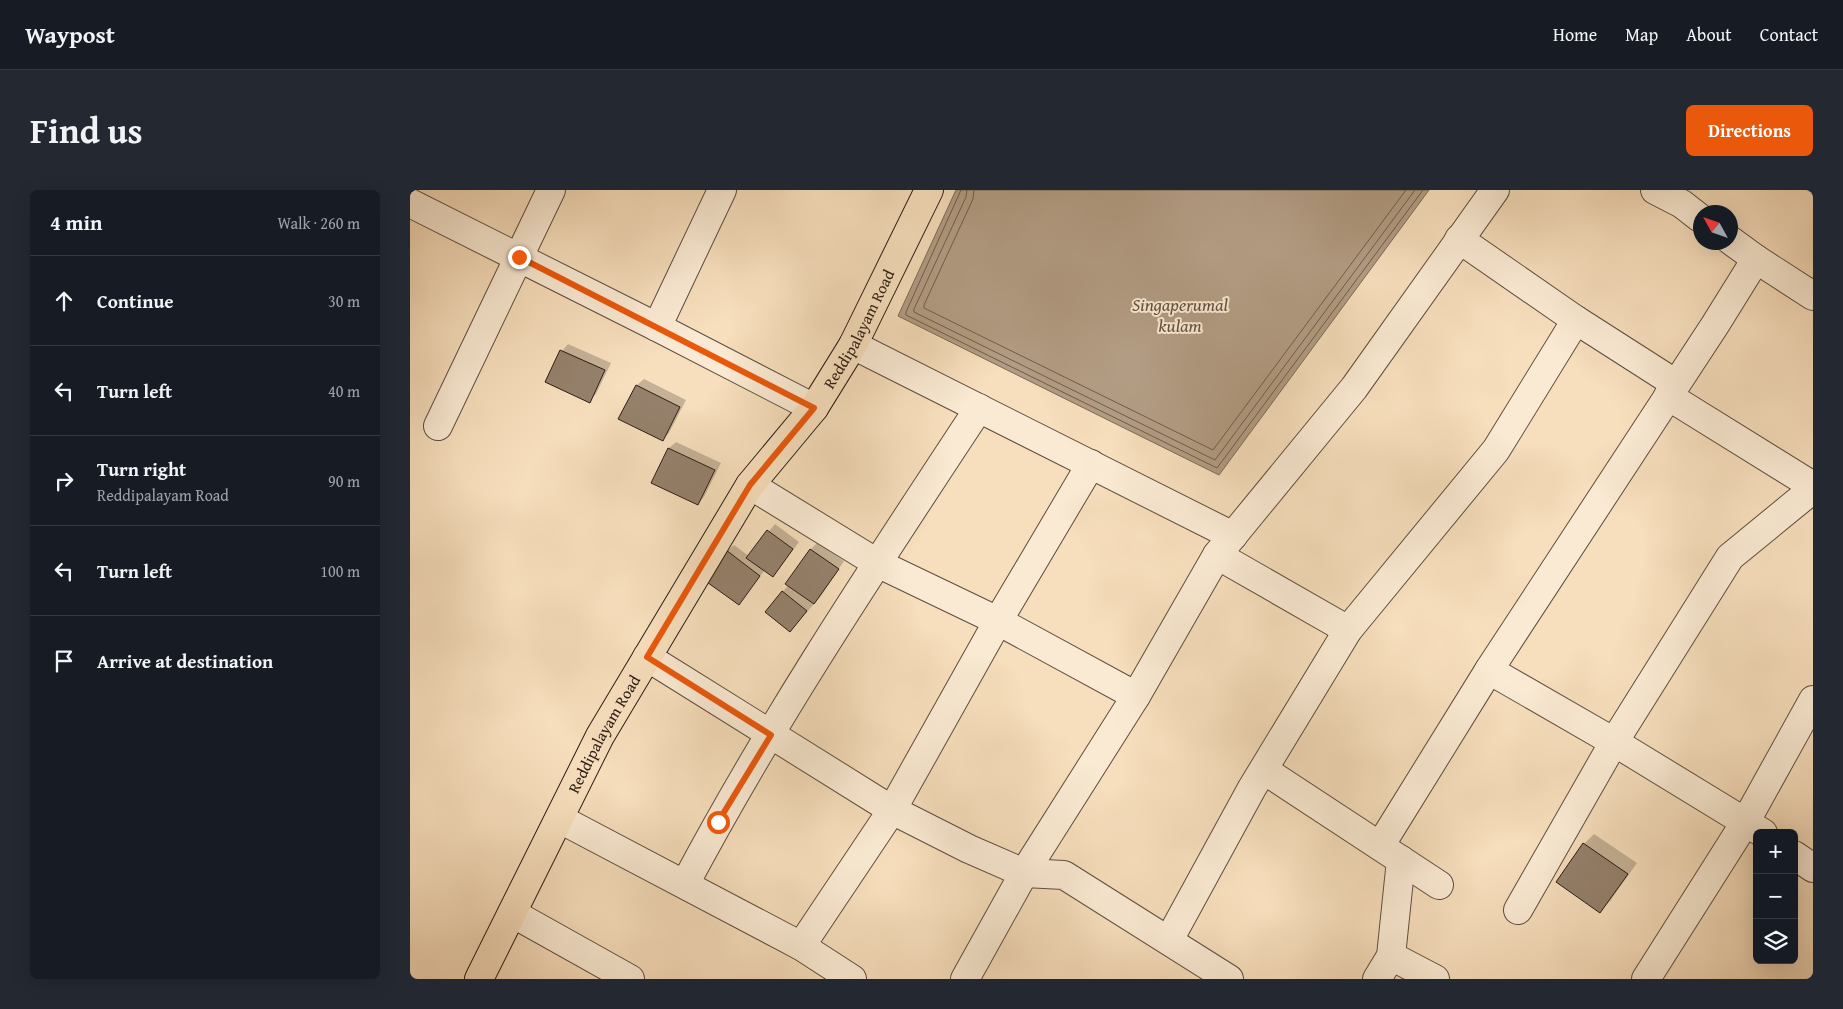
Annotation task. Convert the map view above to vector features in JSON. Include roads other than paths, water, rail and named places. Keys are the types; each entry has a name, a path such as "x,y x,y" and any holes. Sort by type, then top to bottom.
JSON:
{"main road":[{"name":"Reddipalayam Road","path":"479,979 600,736 750,485 814,408 853,345 929,190"}],"street":[{"path":"438,426 552,190"},
{"path":"657,327 722,190"},
{"path":"965,979 1024,873 1136,696 1225,545 1354,388 1495,190"},
{"path":"1655,190 1693,204"},
{"path":"410,203 814,408"},
{"path":"1460,239 1813,488 1730,557 1614,742 1518,910"},
{"path":"1738,246 1813,296"},
{"path":"1377,979 1391,956 1390,853 1489,670 1756,259"},
{"path":"1169,940 1252,788 1348,630 1496,450 1576,320"},
{"path":"853,345 1091,464 1225,545 1348,630"},
{"path":"685,884 718,822 877,563 979,408"},
{"path":"801,946 892,810 998,620 1091,464"},
{"path":"750,485 877,563 998,620 1136,696"},
{"path":"647,657 892,810 969,849 1024,873 1064,875 1169,940 1217,976"},
{"path":"1489,670 1614,742 1755,827"},
{"path":"1646,979 1755,827 1813,700"},
{"path":"1264,770 1439,885"},
{"path":"560,819 801,946 852,979"},
{"path":"1798,858 1813,868"},
{"path":"512,913 630,979"},
{"path":"1391,956 1435,979"}],"water":[{"name":"Singaperumal kulam","path":"956,190 1429,190 1219,475 898,316"}]}
